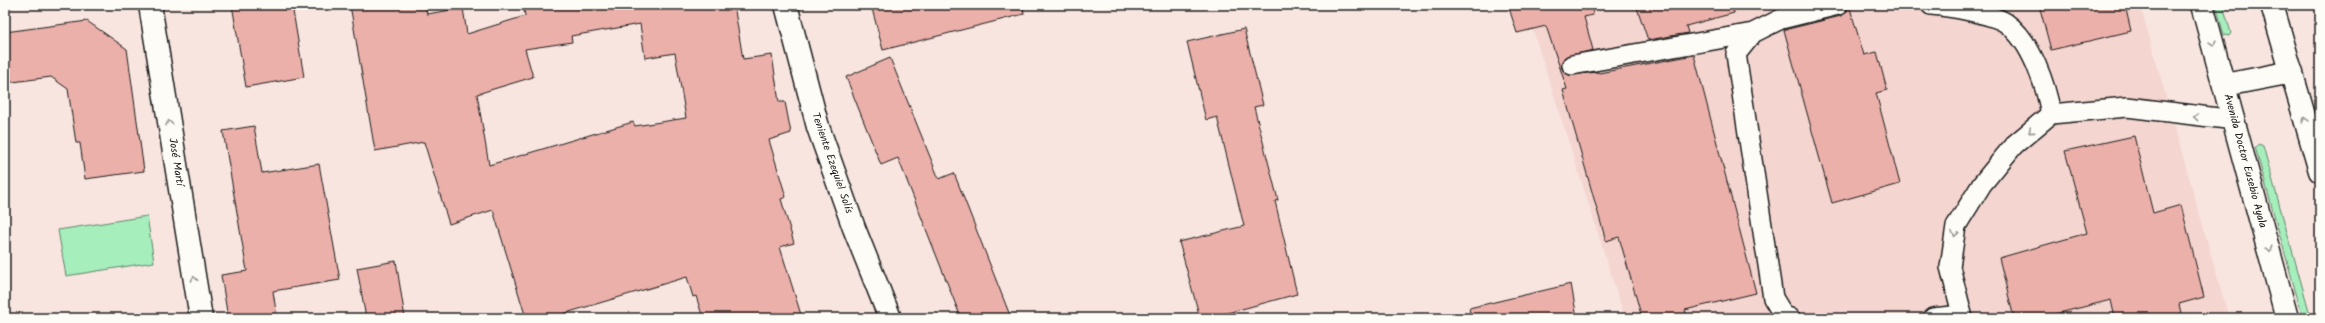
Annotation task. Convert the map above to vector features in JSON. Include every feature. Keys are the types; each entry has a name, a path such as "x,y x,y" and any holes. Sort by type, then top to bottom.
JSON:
{"main road":[{"name":"José Martí","path":"150,5 201,318"},
{"name":"Teniente Ezequiel Solís","path":"786,5 788,19 818,127 854,228 890,318"},
{"name":"Avenida Doctor Eusebio Ayala","path":"2202,5 2235,120 2288,318"},
{"path":"2272,5 2320,171"},
{"path":"2225,85 2292,72"}],"lane":[{"path":"1572,65 1753,33 1781,19 1838,5"},
{"path":"1931,5 1954,7 2005,23 2023,41 2046,90 2051,114"},
{"path":"1753,33 1736,54 1773,298 1784,316 1790,318"},
{"path":"1933,318 1962,317 1950,267 1956,226 1982,184 2014,145 2051,114 2127,107 2235,120"}],"shaded area":[{"path":"1525,5 2140,5 2229,318 1625,318"}],"green space":[{"path":"2216,5 2223,5 2231,33 2229,36 2224,35"},
{"path":"2259,144 2263,146 2311,318 2303,318 2255,147"},
{"path":"147,216 154,262 66,276 58,230"}],"building":[{"path":"232,5 292,5 304,77 246,87"},
{"path":"350,5 425,5 427,14 463,8 467,34 525,16 523,5 734,5 743,59 772,55 779,102 785,102 791,133 769,140 786,197 781,199 794,243 780,247 802,318 703,318 696,296 693,297 687,277 549,318 526,318 493,210 449,224 424,142 375,151","holes":["640,24 645,58 675,53 686,118 635,126 633,122 489,165 477,94 533,77 525,49 572,42 571,36"]},
{"path":"871,5 1023,5 1024,14 883,50"},
{"path":"1508,5 1592,5 1593,15 1584,17 1593,50 1565,57 1561,67 1569,75 1599,73 1694,55 1756,293 1685,310 1687,318 1642,318 1619,237 1606,241 1563,90 1567,89 1546,26 1517,33"},
{"path":"1636,5 1733,5 1734,13 1686,26 1688,33 1648,40"},
{"path":"1849,5 1864,55 1877,52 1887,90 1876,93 1900,184 1832,203 1784,30 1841,16 1846,13"},
{"path":"2039,5 2125,5 2131,31 2051,50"},
{"path":"87,21 127,49 144,171 85,179 80,143 76,143 68,89 51,77 5,83 5,32"},
{"path":"1244,29 1263,105 1254,107 1278,200 1275,201 1297,294 1209,318 1200,318 1179,242 1244,226 1217,117 1206,120 1187,42"},
{"path":"890,58 939,179 954,173 1011,318 961,318 898,158 881,165 846,77"},
{"path":"254,126 262,173 319,164 340,280 273,291 277,318 228,318 221,275 247,271 223,131"},
{"path":"2134,136 2153,213 2181,205 2204,297 2179,304 2182,318 2115,318 2111,300 2039,318 2014,318 1999,258 2087,233 2065,151"},
{"path":"396,261 405,318 366,318 357,268"},
{"path":"1571,284 1577,318 1471,318 1469,308"}]}
